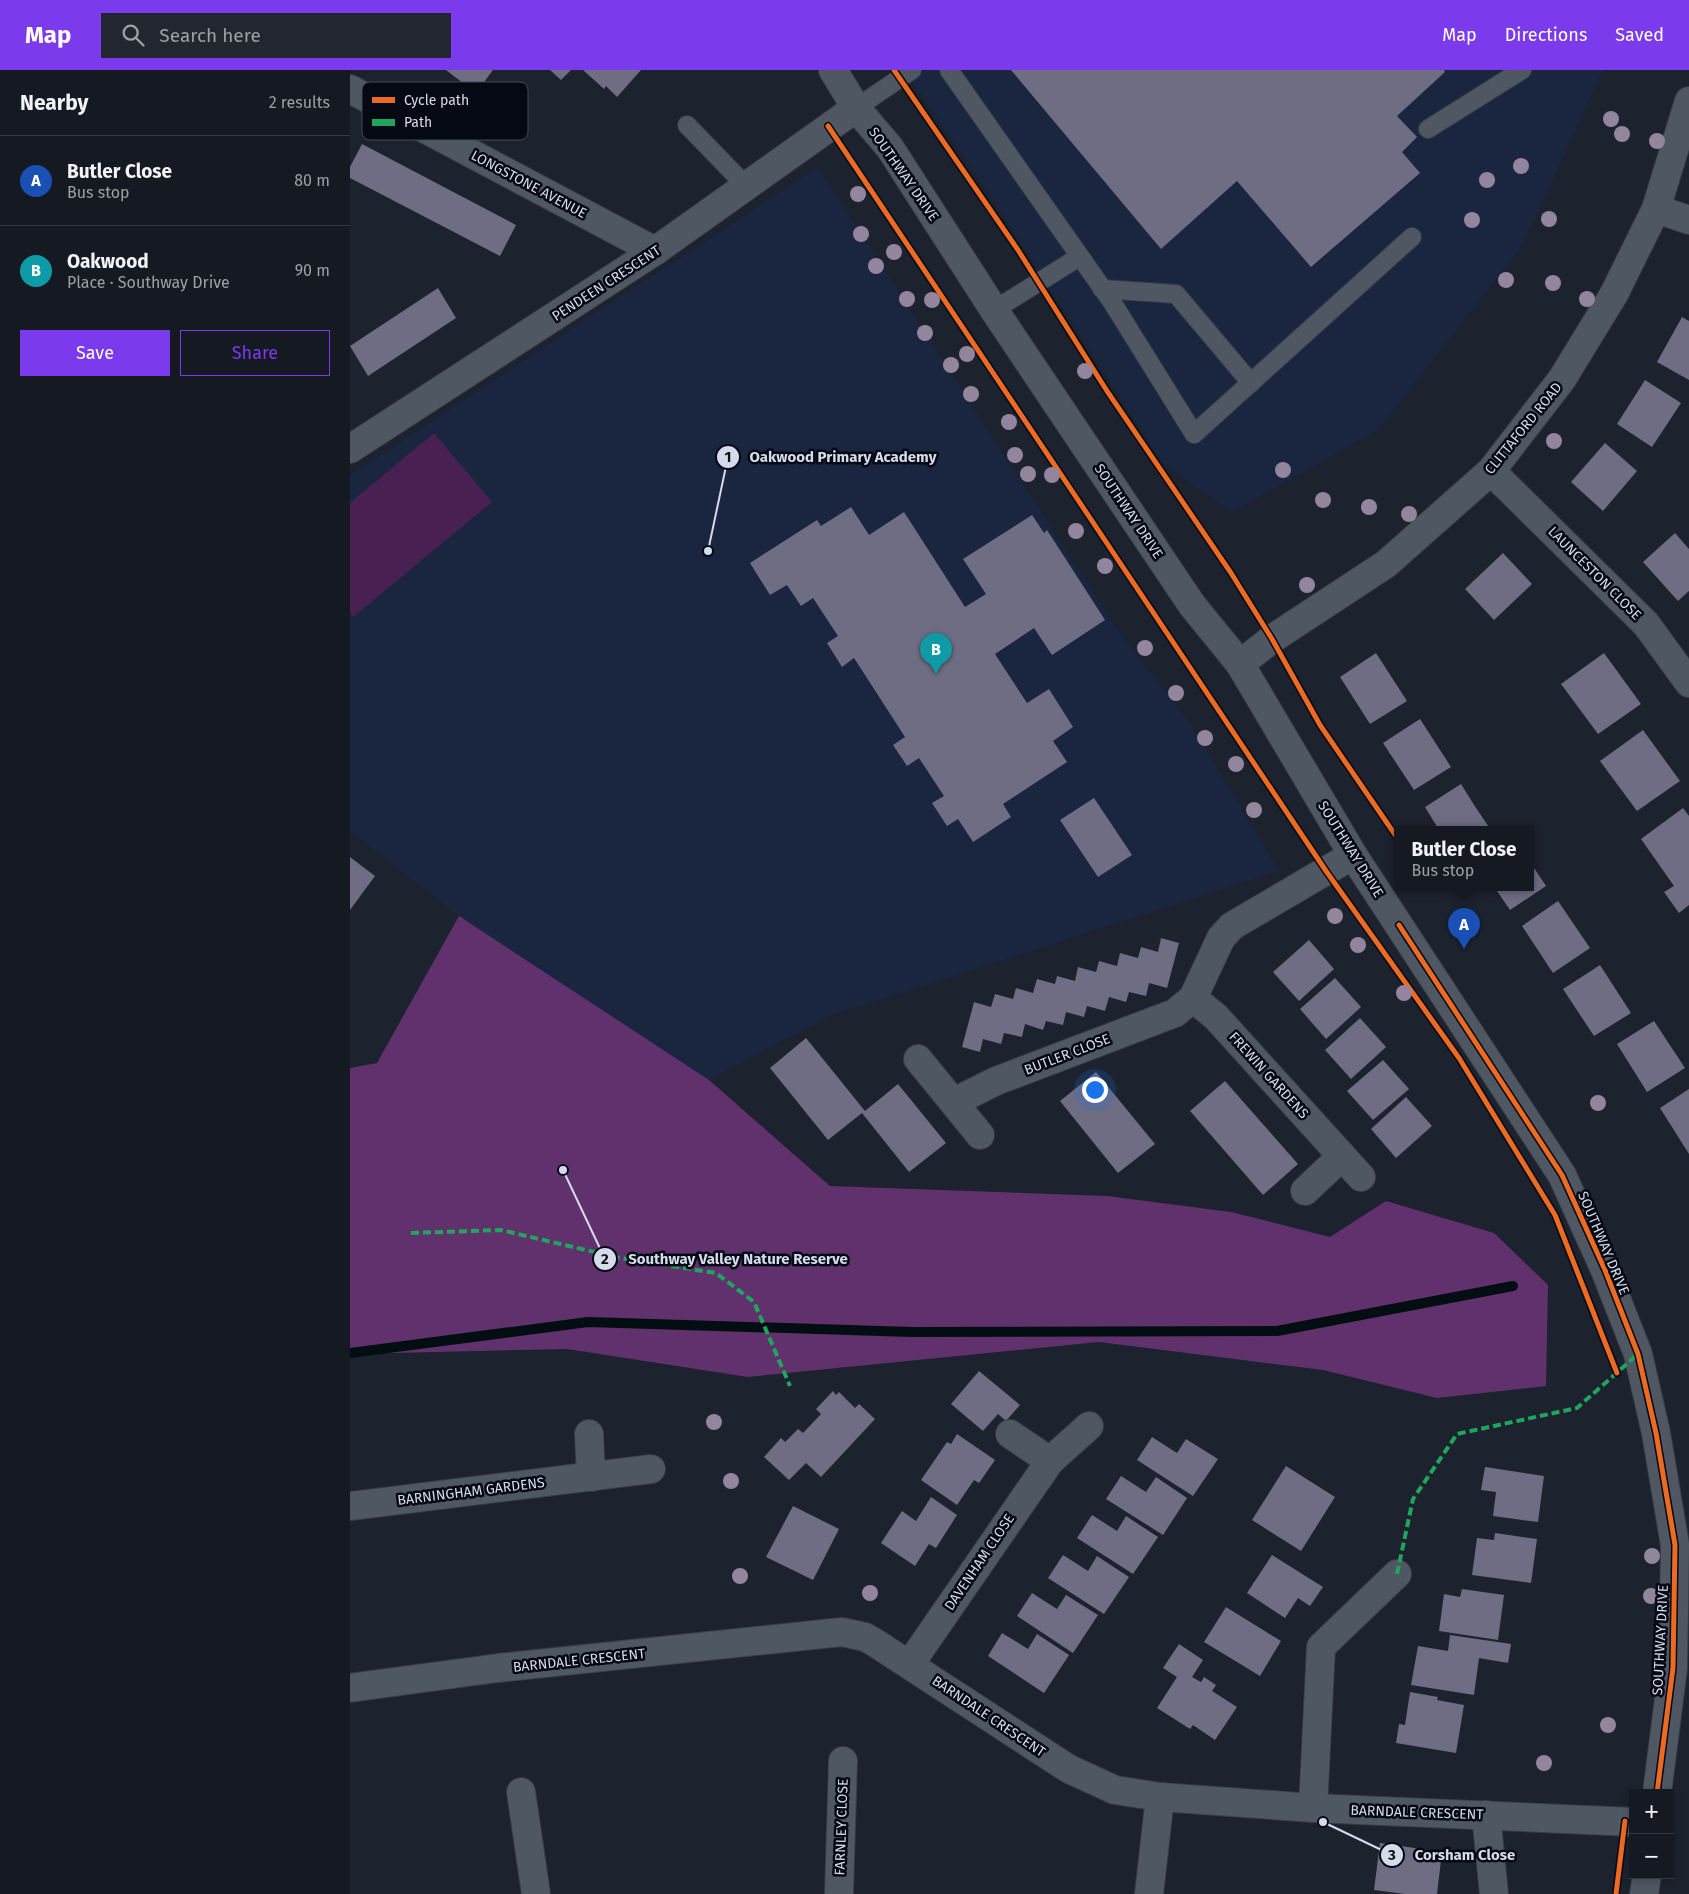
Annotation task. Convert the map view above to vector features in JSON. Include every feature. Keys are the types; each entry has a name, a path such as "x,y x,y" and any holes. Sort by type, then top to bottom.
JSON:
{"street":[{"name":"SOUTHWAY DRIVE","path":"833,70 856,108 890,148 994,310 1192,605 1240,664 1353,855 1562,1175 1605,1270 1638,1354 1656,1432 1675,1545 1673,1668 1658,1789"},
{"name":"LONGSTONE AVENUE","path":"350,89 362,95"},
{"name":"CLITTAFORD ROAD","path":"1240,664 1272,639 1386,564 1491,471 1562,379 1614,294 1656,209 1689,101"},
{"name":"PENDEEN CRESCENT","path":"350,449 655,251 856,108"},
{"name":"LONGSTONE AVENUE","path":"446,140 655,251"},
{"path":"1656,209 1689,220"},
{"name":"LAUNCESTON CLOSE","path":"1491,471 1646,624 1689,683"},
{"name":"BUTLER CLOSE","path":"954,1102 996,1081 1175,1013 1193,998 1221,938 1232,926 1353,855"},
{"name":"FREWIN GARDENS","path":"1193,998 1216,1017 1361,1177"},
{"path":"918,1059 980,1135"},
{"path":"1305,1191 1342,1156"},
{"name":"DAVENHAM CLOSE","path":"910,1664 1050,1461 1089,1426"},
{"path":"589,1434 591,1477"},
{"path":"1010,1434 1050,1461"},
{"name":"BARNINGHAM GARDENS","path":"350,1506 651,1469"},
{"path":"1313,1808 1321,1647 1397,1574"},
{"name":"BARNDALE CRESCENT","path":"350,1688 498,1668 842,1632 865,1637 910,1664 1069,1769 1116,1790 1160,1797 1313,1808 1629,1822"},
{"name":"FARNLEY CLOSE","path":"839,1894 843,1761"},
{"path":"521,1792 536,1894"},
{"path":"1149,1894 1160,1797"},
{"path":"1486,1815 1494,1894"},
{"path":"1644,1894 1646,1879"}],"lane":[{"path":"856,108 912,70"},
{"path":"949,70 1102,289 1194,434 1412,237"},
{"path":"1428,129 1522,70"},
{"path":"687,125 746,186"},
{"path":"994,310 1079,256"},
{"path":"1102,289 1176,294 1251,383"}],"shaded area":[{"path":"904,70 1603,70 1523,245 1377,431 1232,512 1162,463 997,206"},
{"path":"818,167 1116,628 1190,723 1279,871 830,1016 709,1080 459,916 350,831 350,475"},
{"path":"434,433 492,502 353,617 350,613 350,503"},
{"path":"459,916 709,1080 830,1186 1107,1196 1231,1212 1330,1237 1386,1201 1494,1233 1548,1285 1546,1386 1437,1398 1323,1370 1099,1342 748,1377 567,1349 350,1354 350,1068 377,1063"}],"building":[{"path":"446,70 493,70 484,82 462,82"},
{"path":"550,70 571,70 561,80"},
{"path":"583,70 641,70 617,97 606,86 604,89"},
{"path":"1011,70 1444,70 1445,72 1397,116 1417,137 1402,152 1420,173 1311,267 1237,181 1161,249"},
{"path":"362,144 516,225 500,256 350,178 350,167"},
{"path":"438,288 456,318 368,376 350,346"},
{"path":"1682,317 1689,321 1689,380 1657,362"},
{"path":"1645,380 1681,403 1652,447 1617,424"},
{"path":"1605,443 1637,471 1603,511 1571,482"},
{"path":"851,507 869,535 904,512 965,607 986,594 963,559 1032,515 1044,533 1047,530 1105,620 1052,655 1034,628 995,654 1027,703 1049,689 1073,727 1053,741 1067,762 1003,804 1011,817 973,842 958,819 947,826 932,803 944,796 919,758 907,766 893,745 905,737 854,658 842,667 827,643 838,636 813,598 801,606 787,585 770,595 750,563 817,520 821,526"},
{"path":"1675,533 1689,549 1689,591 1678,601 1643,562"},
{"path":"1503,553 1532,584 1494,620 1465,589"},
{"path":"1376,653 1407,701 1370,724 1340,677"},
{"path":"1604,653 1641,704 1598,734 1561,684"},
{"path":"1420,719 1451,767 1414,790 1383,743"},
{"path":"1643,730 1680,781 1637,811 1600,761"},
{"path":"1461,784 1488,826 1437,826 1425,807"},
{"path":"1094,798 1132,855 1098,877 1060,820"},
{"path":"1683,808 1689,816 1689,905 1679,913 1664,892 1674,886 1641,839"},
{"path":"350,857 375,876 350,910"},
{"path":"1534,868 1546,886 1510,910 1497,891 1534,891"},
{"path":"1558,901 1590,948 1553,973 1522,926"},
{"path":"1161,938 1179,943 1167,988 1149,983 1146,996 1129,992 1126,1002 1109,997 1105,1011 1087,1006 1084,1017 1066,1012 1063,1025 1046,1021 1043,1030 1025,1024 1022,1037 1004,1033 1001,1044 983,1039 980,1052 962,1047 974,1002 991,1007 995,994 1013,999 1016,988 1033,993 1037,979 1055,984 1057,976 1075,981 1078,967 1096,972 1099,961 1117,966 1120,953 1138,958 1141,947 1158,952"},
{"path":"1309,940 1334,969 1299,1001 1273,972"},
{"path":"1600,965 1631,1013 1594,1036 1563,989"},
{"path":"1335,978 1361,1007 1326,1039 1300,1009"},
{"path":"1360,1018 1386,1047 1351,1079 1325,1050"},
{"path":"1654,1021 1685,1068 1647,1092 1617,1044"},
{"path":"806,1038 865,1111 898,1084 946,1143 909,1172 862,1113 828,1140 770,1068"},
{"path":"1383,1060 1409,1089 1373,1120 1347,1091"},
{"path":"1096,1072 1155,1144 1118,1173 1060,1101"},
{"path":"1225,1081 1298,1164 1263,1195 1190,1111"},
{"path":"1689,1089 1689,1154 1660,1108"},
{"path":"1406,1097 1432,1126 1396,1158 1371,1129"},
{"path":"979,1371 1020,1405 1006,1421 998,1414 983,1431 951,1404"},
{"path":"833,1391 836,1395 839,1392 855,1408 859,1404 875,1419 821,1477 806,1463 789,1480 764,1457 781,1438 785,1442 798,1429 803,1433 821,1414 816,1409"},
{"path":"957,1434 995,1460 979,1483 974,1480 957,1505 921,1480 947,1442 951,1444"},
{"path":"1152,1437 1177,1453 1186,1439 1218,1459 1193,1496 1137,1460"},
{"path":"1286,1466 1335,1497 1301,1551 1252,1520"},
{"path":"1485,1467 1544,1476 1538,1522 1493,1516 1496,1492 1481,1490"},
{"path":"1121,1476 1146,1492 1156,1477 1187,1498 1163,1535 1106,1499"},
{"path":"931,1497 957,1515 936,1548 929,1544 915,1566 881,1543 902,1511 916,1521"},
{"path":"793,1506 839,1529 813,1580 766,1557"},
{"path":"1092,1515 1117,1531 1126,1516 1158,1537 1133,1574 1077,1538"},
{"path":"1495,1533 1537,1539 1531,1583 1472,1575 1477,1538 1494,1540"},
{"path":"1063,1555 1088,1571 1097,1556 1129,1577 1104,1614 1048,1578"},
{"path":"1272,1555 1323,1587 1310,1606 1298,1598 1285,1618 1247,1593"},
{"path":"1462,1589 1504,1595 1498,1640 1439,1631 1444,1594 1460,1597"},
{"path":"1032,1593 1057,1609 1066,1595 1098,1615 1073,1653 1017,1616"},
{"path":"1226,1607 1281,1641 1260,1676 1204,1642"},
{"path":"1002,1633 1028,1649 1037,1634 1069,1655 1044,1693 988,1656"},
{"path":"1450,1635 1511,1644 1508,1663 1479,1658 1474,1695 1411,1685 1418,1646 1448,1651"},
{"path":"1179,1644 1203,1660 1192,1677 1201,1682 1204,1677 1216,1685 1212,1691 1237,1707 1215,1740 1193,1725 1190,1729 1157,1708 1177,1677 1163,1668"},
{"path":"1410,1692 1438,1697 1437,1700 1464,1705 1456,1753 1396,1743 1399,1724 1405,1725"},
{"path":"1380,1843 1442,1852 1437,1894 1405,1894 1374,1890"}],"waterway":[{"path":"350,1353 588,1322 912,1332 1277,1331 1513,1286"}],"marked path":[{"path":"411,1233 501,1230 620,1258 716,1273 754,1302 790,1386"},
{"path":"1397,1574 1413,1499 1457,1434 1577,1408 1638,1354"}],"cycle path":[{"path":"894,70 1018,250 1107,391 1231,573 1272,639 1320,725 1394,833"},
{"path":"828,126 1326,871 1459,1058 1555,1215 1617,1373"},
{"path":"1399,925 1562,1175 1605,1270 1638,1354 1656,1433 1675,1545 1673,1668 1658,1789"},
{"path":"1616,1894 1625,1821"}],"place":[{"name":"Oakwood Primary Academy","path":"708,551"},
{"name":"Oakwood","path":"936,674"},
{"name":"Butler Close","path":"1464,949"},
{"name":"Southway Valley Nature Reserve","path":"563,1170"},
{"name":"Corsham Close","path":"1323,1822"}]}
